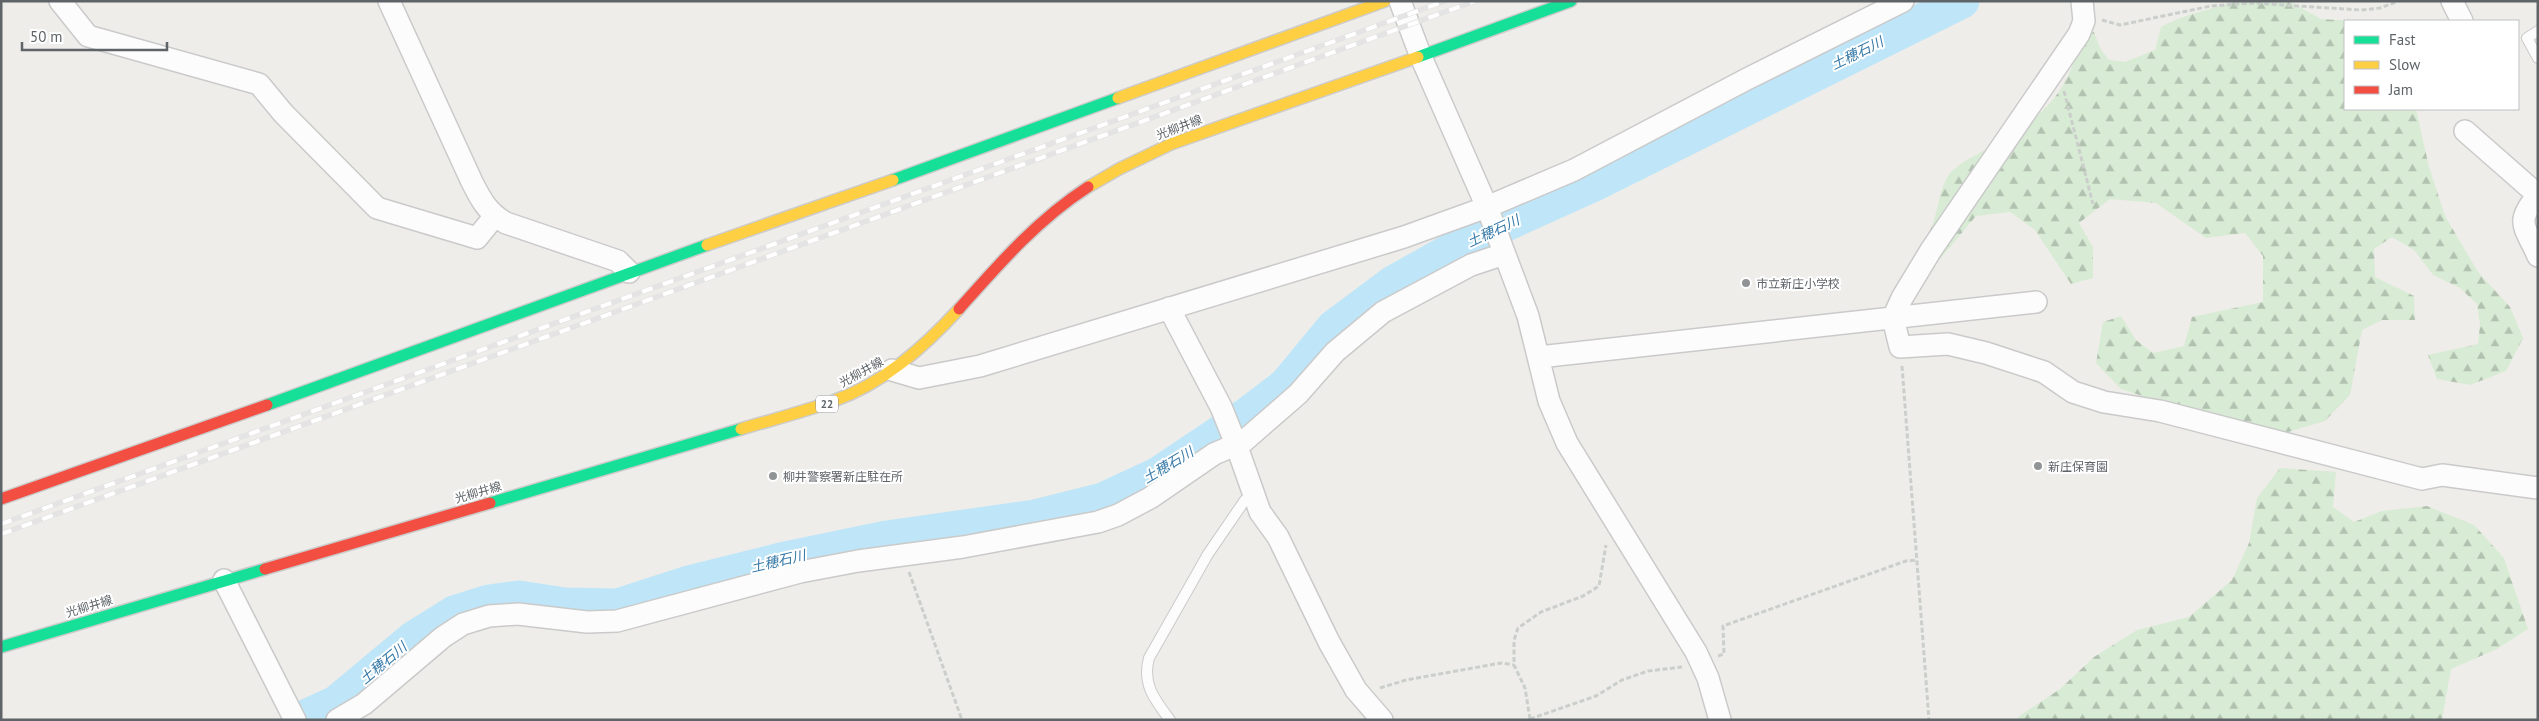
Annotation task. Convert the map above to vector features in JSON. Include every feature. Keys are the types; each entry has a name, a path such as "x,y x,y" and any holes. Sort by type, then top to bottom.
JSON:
{"main road":[{"path":"1,499 482,328 629,272 877,186 1385,1"},
{"name":"光柳井線","path":"1,647 224,580 784,418 852,394 892,370 918,350 1019,242 1061,206 1096,182 1145,156 1194,136 1421,57 1571,1"}],"street":[{"path":"60,1 88,36 259,84 283,113 377,208 477,238 494,217"},
{"path":"389,1 472,182 484,204 494,217 506,224 618,261 629,272"},
{"path":"1400,1 1421,57 1488,210 1502,247 1528,316 1549,401 1567,443 1702,665 1720,720"},
{"path":"892,370 919,378 980,366 1488,210 1574,170 1747,79 1904,1"},
{"path":"2452,1 2462,20"},
{"path":"2083,11 2079,34 1931,250 1902,298 1893,318 1900,347 1948,344 1986,353 2044,372 2073,392 2104,402 2160,411 2334,458 2422,479 2442,475 2538,488"},
{"path":"2465,131 2538,195 2525,210 2522,221 2538,256"},
{"path":"337,720 364,704 444,637 463,624 489,616 518,614 587,622 617,621 800,572 963,547 1098,522 1118,515 1150,498 1214,454 1236,442 1244,441 1298,394 1335,352 1383,312 1502,247"},
{"path":"1538,357 2036,302"},
{"path":"1169,308 1221,407 1236,442 1252,494 1260,512 1278,537 1328,642 1362,697 1382,720"},
{"path":"224,580 290,712"}],"lane":[{"path":"2538,31 2527,38 2538,58"},
{"path":"1170,720 1148,686 1145,671 1149,658 1208,554 1245,500 1252,494"}],"path":[{"path":"2083,11 2120,25 2211,6 2252,3 2361,10 2380,8 2399,1"},
{"path":"2065,94 2093,204"},
{"path":"1900,347 1929,720"},
{"path":"1622,532 1605,546 1599,586 1583,596 1541,612 1518,628 1514,640 1514,665 1525,688 1530,719 1596,696 1622,680 1648,671 1702,665 1724,654 1723,626 1906,561 1917,560"},
{"path":"905,555 906,565 962,720"},
{"path":"1362,697 1370,691 1406,680 1501,663 1514,665"}],"green space":[{"path":"2235,1 2289,1 2321,19 2344,20 2344,110 2416,110 2429,167 2445,216 2478,272 2510,307 2523,338 2506,371 2470,385 2437,379 2428,355 2478,344 2480,325 2477,304 2460,288 2433,275 2414,250 2392,237 2374,249 2375,277 2414,296 2415,320 2382,320 2362,330 2350,395 2325,421 2288,432 2272,433 2207,417 2121,389 2096,363 2103,322 2121,316 2136,340 2153,353 2184,346 2192,317 2263,302 2263,256 2245,233 2206,238 2156,203 2110,199 2079,223 2093,247 2093,278 2071,284 2035,230 2010,212 1976,216 1940,259 1918,262 1920,251 1933,223 1945,182 1949,175 1962,163 2026,125 2052,101 2062,88 2070,72 2081,34 2094,32 2100,48 2109,60 2125,62 2155,50 2161,27 2188,15"},
{"path":"2280,468 2336,472 2333,507 2354,522 2382,511 2427,506 2474,525 2504,558 2528,629 2497,649 2451,669 2442,720 2018,720 2018,717 2060,689 2094,657 2137,630 2189,617 2232,580 2249,543 2257,498"}],"waterway":[{"name":"土穂石川","path":"299,720 336,703 414,638 454,613 489,602 519,598 565,605 618,606 689,583 781,560 887,538 1035,517 1103,500 1157,475 1248,414 1286,385 1334,327 1393,283 1468,241 1594,184 1962,1"}],"railway":[{"path":"1,524 1445,1"},
{"path":"1,534 1475,1"}],"traffic: fast":[{"path":"1418,57 1571,1"},
{"path":"893,180 1118,98"},
{"path":"267,405 707,245"},
{"path":"490,503 741,429"},
{"path":"1,647 265,569"}],"traffic: slow":[{"path":"1118,98 1385,1"},
{"path":"1088,187 1119,169 1171,144 1418,57"},
{"path":"707,245 893,180"},
{"path":"741,429 822,405 869,385 902,363 932,337 959,309"}],"traffic: jam":[{"path":"959,309 1019,243 1069,200 1088,187"},
{"path":"1,499 267,405"},
{"path":"265,569 490,503"}],"place":[{"name":"市立新庄小学校","path":"1746,283"},
{"name":"新庄保育園","path":"2038,466"},
{"name":"柳井警察署新庄駐在所","path":"773,476"}]}
